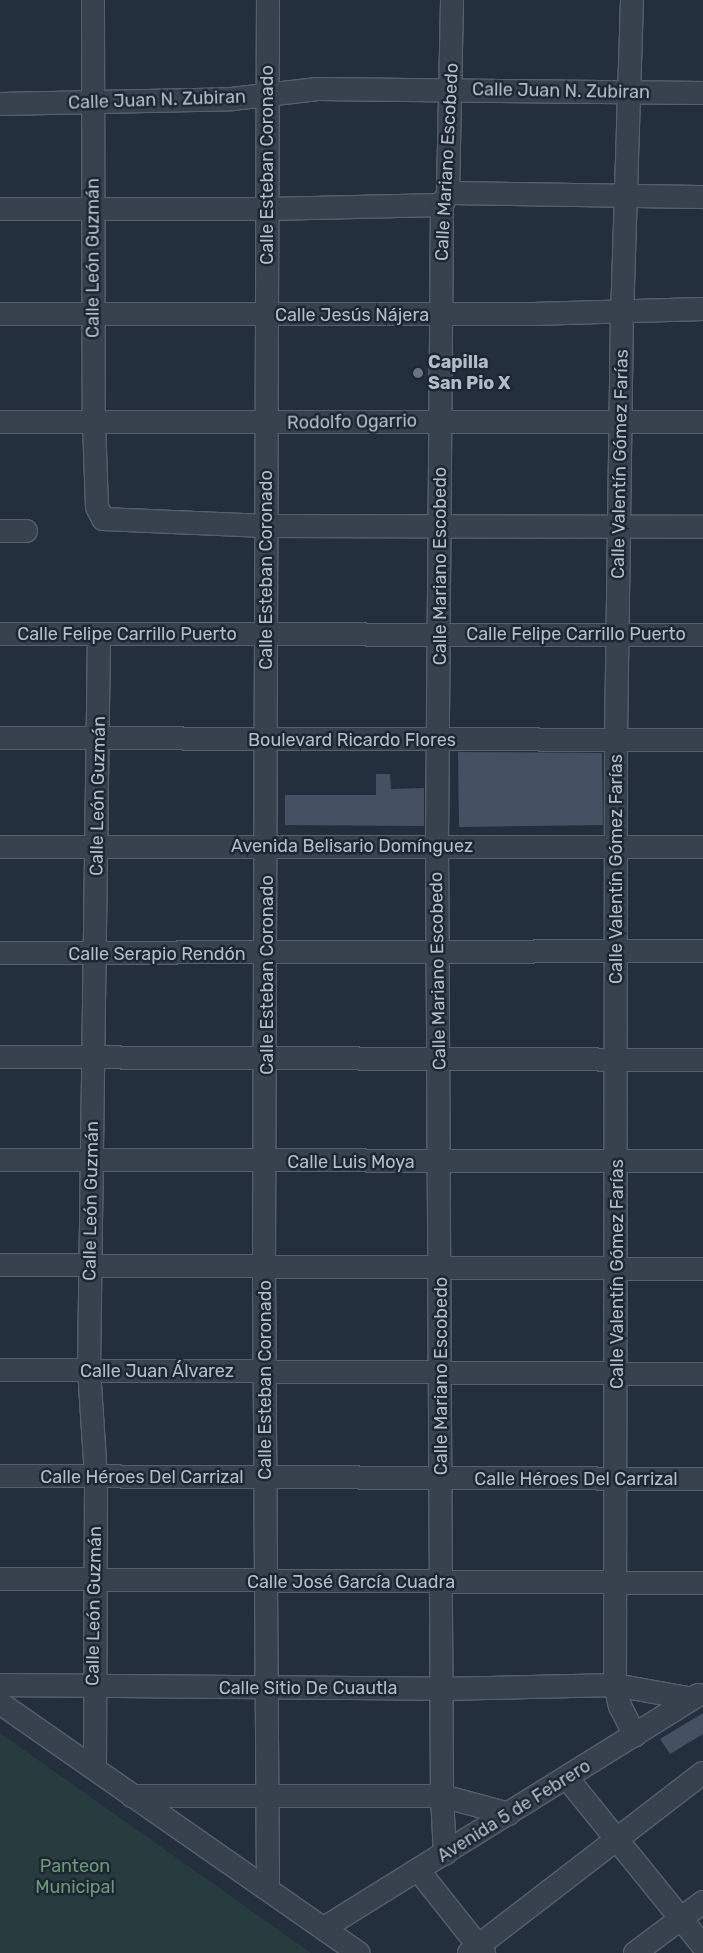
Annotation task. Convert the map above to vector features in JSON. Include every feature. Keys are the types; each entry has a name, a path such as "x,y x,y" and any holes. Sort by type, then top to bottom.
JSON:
{"street":[{"name":"Calle León Guzmán","path":"93,0 92,209 94,422 97,507 101,516 108,520 266,526"},
{"name":"Calle Esteban Coronado","path":"268,0 266,96 265,739 267,1056 264,1269 268,1582 268,1889"},
{"name":"Calle Mariano Escobedo","path":"445,1854 442,1796 441,1689 442,1373 437,845 440,741 442,314 445,199 451,90 452,0"},
{"name":"Calle Valentín Gómez Farías","path":"632,0 625,195 618,526 616,739 618,1478 615,1685 620,1706 635,1734"},
{"name":"Calle Juan N. Zubiran","path":"0,104 92,104 266,96 317,89 703,93"},
{"path":"0,209 266,209 445,199 625,195 703,197"},
{"name":"Calle Jesús Nájera","path":"0,314 442,314 703,309"},
{"name":"Rodolfo Ogarrio","path":"0,422 266,423 441,420 703,422"},
{"path":"266,526 703,527"},
{"path":"0,531 26,531"},
{"name":"Calle Felipe Carrillo Puerto","path":"0,634 440,633 703,635"},
{"name":"Calle León Guzmán","path":"94,1768 92,1686 97,1580 96,1477 89,1370 90,1160 98,847 99,634"},
{"name":"Boulevard Ricardo Flores","path":"0,738 440,741 703,740"},
{"name":"Avenida Belisario Domínguez","path":"0,846 266,847 437,845 703,847"},
{"name":"Calle Serapio Rendón","path":"0,953 267,955 703,951"},
{"path":"0,1057 267,1056 703,1060"},
{"name":"Calle Luis Moya","path":"0,1160 703,1162"},
{"path":"0,1265 264,1269 617,1268 703,1270"},
{"name":"Calle Juan Álvarez","path":"0,1370 442,1373 617,1372 703,1374"},
{"name":"Calle Héroes Del Carrizal","path":"0,1476 442,1480 703,1479"},
{"name":"Calle José García Cuadra","path":"0,1579 703,1583"},
{"name":"Calle Sitio De Cuautla","path":"0,1685 267,1689 441,1689 615,1685 697,1695"},
{"name":"Avenida 5 de Febrero","path":"324,1928 419,1871 697,1695"},
{"path":"0,1703 359,1953"},
{"path":"419,1871 477,1951 703,1773"},
{"path":"567,1778 703,1946"},
{"path":"132,1796 442,1796 509,1814"},
{"path":"636,1953 703,1902"}],"green space":[{"name":"Panteon Municipal","path":"0,1733 311,1953 0,1953"}],"building":[{"path":"458,752 602,753 603,825 459,827"},
{"path":"376,774 390,774 391,789 424,788 424,826 285,825 285,795 376,795"},
{"path":"703,1713 703,1734 670,1754 660,1739"}],"place":[{"name":"Capilla San Pio X","path":"418,373"}]}
